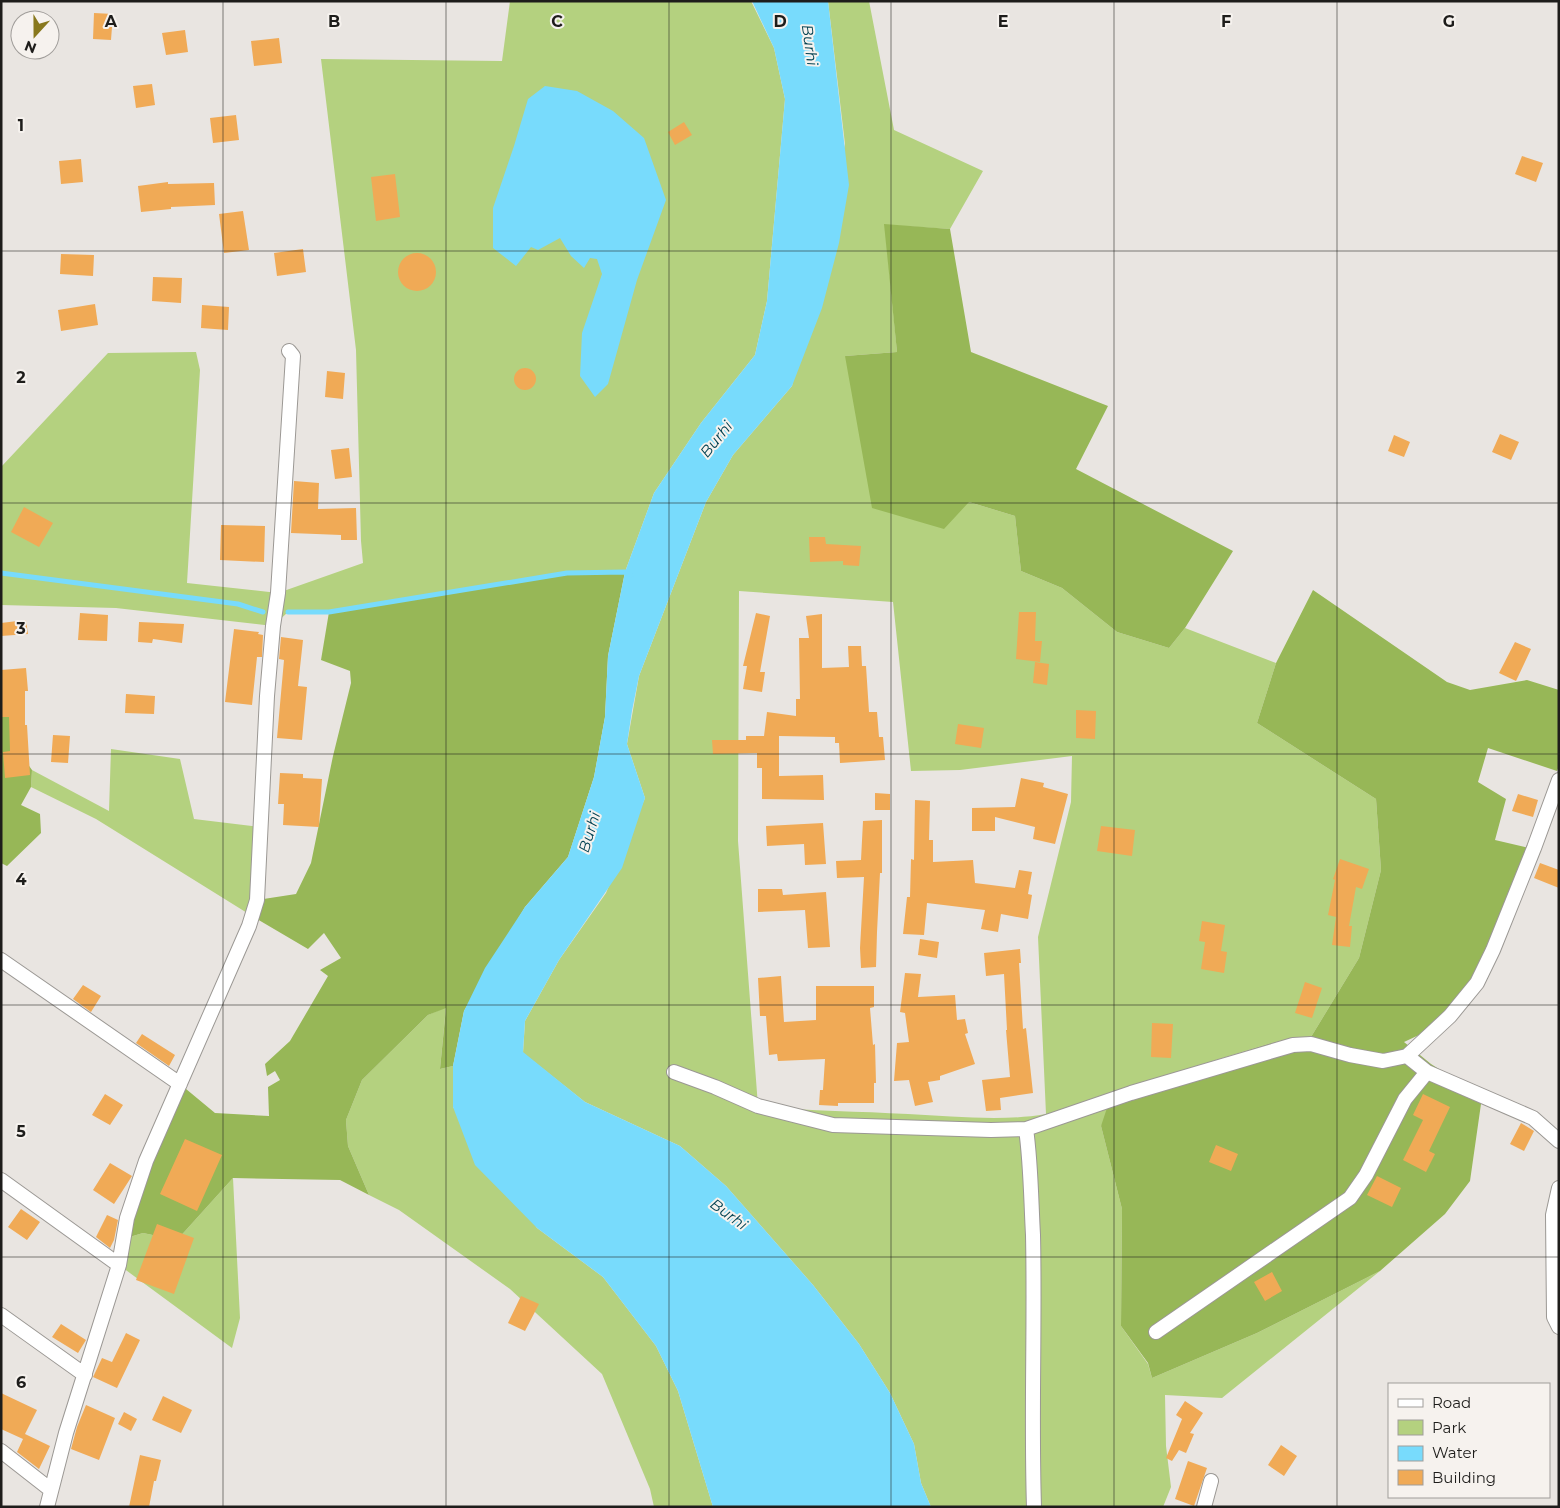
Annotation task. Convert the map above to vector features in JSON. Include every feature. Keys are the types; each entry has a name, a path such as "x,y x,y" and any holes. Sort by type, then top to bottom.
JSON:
{"street":[{"path":"47,1507 66,1433 119,1265 127,1218 146,1161 249,926 257,900 267,696 272,626 278,593 293,356 289,351"},
{"path":"674,1072 758,1106 833,1125 991,1130 1026,1129 1131,1093 1293,1045 1311,1044 1350,1055 1383,1060 1407,1056 1450,1016 1477,983 1493,950 1559,780"},
{"path":"1,960 180,1084"},
{"path":"1407,1056 1427,1072 1533,1118 1559,1141"},
{"path":"1156,1332 1350,1198 1366,1175 1405,1099 1427,1072"},
{"path":"1026,1129 1030,1157 1034,1287 1032,1459 1034,1507"},
{"path":"1,1180 119,1265"},
{"path":"1559,1188 1553,1215 1553,1281 1554,1316 1559,1327"},
{"path":"1,1315 85,1375"},
{"path":"1,1451 51,1490"},
{"path":"1204,1507 1211,1481"}],"green space":[{"path":"510,1 751,1 774,48 785,99 767,301 755,355 701,423 654,493 625,572 566,573 329,612 288,612 273,626 116,608 1,605 1,467 108,353 196,352 200,370 187,583 278,593 363,563 356,350 321,59 502,61"},
{"path":"828,1 869,1 894,130 983,171 950,229 885,225 897,352 845,356 969,502 1015,516 1021,571 1062,588 1117,632 1169,648 1185,628 1276,663 1257,723 1376,799 1381,870 1359,958 1311,1037 1293,1038 1271,1043 1126,1088 1101,1126 1122,1209 1121,1326 1148,1364 1152,1378 1257,1333 1380,1271 1222,1398 1165,1395 1166,1446 1171,1487 1163,1507 931,1507 921,1483 914,1444 890,1393 859,1344 813,1285 726,1186 680,1146 585,1102 523,1053 525,1021 559,960 606,893 645,798 627,744 639,676 706,502 733,455 792,386 845,144","holes":["739,591 893,602 911,771 960,770 1072,756 1071,802 1038,937 1046,1114 1012,1118 977,1118 758,1106 738,841"]},
{"path":"884,224 950,229 971,352 1108,406 1076,469 1233,551 1185,628 1169,648 1117,632 1062,588 1021,571 1015,516 969,502 944,529 872,508 845,356 897,352"},
{"path":"625,572 608,656 605,717 594,777 568,857 525,907 464,1011 453,1066 440,1069 446,1008 428,1015 362,1080 346,1120 348,1146 369,1195 340,1180 233,1178 177,1240 143,1233 123,1239 180,1084 215,1113 269,1116 268,1087 280,1080 275,1071 267,1076 265,1064 290,1041 328,976 320,970 341,958 324,933 308,949 252,916 257,900 296,894 311,863 333,756 351,683 350,671 321,660 329,612 566,573"},
{"path":"1313,590 1447,682 1470,690 1527,680 1559,690 1559,766 1557,771 1488,748 1478,782 1506,799 1495,840 1529,848 1486,962 1450,1013 1419,1035 1404,1042 1431,1064 1482,1097 1470,1181 1445,1214 1380,1271 1257,1333 1152,1378 1148,1363 1121,1326 1122,1209 1101,1126 1112,1093 1271,1043 1293,1038 1312,1038 1359,958 1381,870 1376,799 1257,723 1276,663"},
{"path":"1,690 15,724 17,749 32,770 31,787 21,805 40,814 41,833 7,866 1,863"},
{"path":"111,749 180,759 194,819 260,827 252,916 96,819 31,787 32,770 109,811"},
{"path":"446,1007 440,1069 453,1066 453,1107 537,1228 603,1277 656,1346 678,1391 713,1507 654,1507 650,1489 602,1374 510,1289 399,1210 369,1195 348,1146 346,1120 362,1080 428,1015"},
{"path":"233,1178 240,1318 232,1348 119,1265 123,1239 143,1233 177,1240"}],"water":[{"name":"Burhi","path":"752,1 828,1 849,185 839,243 822,308 792,386 733,455 706,502 639,676 627,744 645,798 622,868 559,960 525,1021 523,1052 585,1102 680,1146 726,1186 813,1285 859,1344 890,1393 914,1444 921,1483 931,1507 713,1507 678,1391 656,1346 603,1277 537,1228 475,1165 453,1107 453,1066 464,1011 485,968 525,907 568,857 594,777 605,717 608,656 625,572 654,493 701,423 755,355 767,301 785,99 774,48"},
{"path":"545,86 577,91 613,111 644,138 666,200 637,280 608,384 595,397 580,376 582,333 602,274 597,259 590,258 584,268 571,256 560,238 538,250 531,247 516,266 493,248 493,208 528,99"}],"building":[{"path":"94,13 113,14 111,40 93,39"},
{"path":"185,30 188,52 166,55 162,33"},
{"path":"279,38 282,63 254,66 251,41"},
{"path":"152,84 155,105 136,108 133,86"},
{"path":"236,115 239,140 213,143 210,118"},
{"path":"684,122 692,135 675,145 668,132"},
{"path":"1522,156 1543,163 1536,182 1515,174"},
{"path":"81,159 83,182 61,184 59,161"},
{"path":"395,174 400,217 376,221 371,177"},
{"path":"168,182 168,184 214,183 215,205 171,207 171,209 141,212 138,186"},
{"path":"243,211 249,250 224,253 219,214"},
{"path":"303,249 306,272 277,276 274,253"},
{"path":"417,253 430,259 436,272 430,285 417,291 404,285 398,272 404,259"},
{"path":"61,254 94,255 93,276 60,274"},
{"path":"153,277 182,278 181,303 152,301"},
{"path":"95,304 98,325 61,331 58,310"},
{"path":"202,305 229,307 228,330 201,328"},
{"path":"525,368 533,371 536,379 533,387 525,390 517,387 514,379 517,371"},
{"path":"327,371 345,373 343,399 325,397"},
{"path":"1500,434 1519,442 1511,460 1492,452"},
{"path":"1394,435 1410,442 1404,457 1388,451"},
{"path":"349,448 352,477 335,479 331,450"},
{"path":"294,481 319,483 318,509 356,508 357,540 341,540 341,535 291,533"},
{"path":"24,507 53,523 39,547 11,532"},
{"path":"221,525 265,526 264,562 220,560"},
{"path":"809,537 825,537 826,544 861,546 859,566 843,565 843,561 810,562"},
{"path":"1019,612 1036,612 1035,641 1042,641 1040,662 1016,659"},
{"path":"80,613 108,615 107,641 78,640"},
{"path":"756,613 770,616 760,672 765,672 762,692 743,689 747,666 743,666"},
{"path":"822,614 822,668 849,667 848,646 861,646 862,666 866,666 869,712 877,712 879,737 883,737 885,760 840,763 839,743 835,743 835,737 779,736 779,776 823,775 824,800 762,799 762,768 757,768 757,753 713,754 712,740 746,740 746,736 764,736 767,712 796,716 796,699 800,699 799,638 809,638 806,616"},
{"path":"26,620 28,634 1,636 1,623"},
{"path":"139,622 184,624 182,643 153,639 152,643 138,642"},
{"path":"234,629 259,632 258,634 263,635 262,657 257,657 252,705 225,702"},
{"path":"281,637 303,640 298,686 307,687 302,740 277,738 284,660 279,659"},
{"path":"1515,642 1531,649 1516,681 1499,673"},
{"path":"1035,662 1049,664 1047,685 1033,683"},
{"path":"26,668 28,691 25,691 25,725 27,725 30,775 5,778 3,752 10,751 9,717 1,717 1,670"},
{"path":"126,694 155,696 154,714 125,713"},
{"path":"1076,710 1096,711 1095,739 1076,738"},
{"path":"958,724 984,728 981,748 955,744"},
{"path":"53,735 70,736 68,763 51,762"},
{"path":"280,773 303,774 303,778 322,779 319,827 283,825 284,804 278,804"},
{"path":"1021,778 1044,783 1043,787 1068,794 1055,844 1033,839 1035,827 995,817 995,831 972,831 972,808 1015,807"},
{"path":"875,793 890,794 890,810 875,810"},
{"path":"1518,794 1538,800 1533,817 1512,811"},
{"path":"915,800 930,801 929,840 933,840 933,862 973,860 975,883 1015,888 1019,870 1032,872 1028,894 1032,895 1028,919 1001,914 998,932 981,929 985,910 927,903 924,935 903,934 907,897 910,897 911,859 914,860"},
{"path":"882,820 882,873 880,873 876,967 861,968 860,948 864,877 837,878 836,861 861,860 863,821"},
{"path":"823,823 826,864 805,865 804,844 767,846 766,826"},
{"path":"1101,826 1135,830 1132,856 1097,851"},
{"path":"1340,859 1369,869 1362,889 1356,887 1349,926 1352,926 1350,947 1332,945 1336,917 1328,915 1335,880 1333,879"},
{"path":"1540,863 1559,870 1559,888 1534,878"},
{"path":"758,889 782,889 783,895 826,892 830,947 808,948 805,910 758,912"},
{"path":"1202,921 1225,925 1221,951 1227,952 1224,973 1201,969 1205,942 1199,941"},
{"path":"920,939 939,942 937,958 918,955"},
{"path":"1020,949 1021,963 1019,963 1023,1029 1026,1028 1033,1093 1000,1098 1001,1110 986,1111 982,1080 1010,1077 1004,974 986,976 984,953"},
{"path":"905,973 921,974 918,997 955,995 957,1020 965,1019 968,1033 965,1034 975,1064 940,1076 940,1080 928,1082 933,1102 915,1106 909,1080 894,1081 897,1043 909,1042 905,1013 900,1012"},
{"path":"781,976 784,1022 816,1020 816,986 874,986 874,1007 870,1008 873,1045 875,1044 876,1083 874,1083 874,1103 838,1103 838,1106 819,1105 820,1090 823,1090 825,1059 778,1061 777,1054 769,1055 766,1016 760,1016 758,978"},
{"path":"1305,982 1322,988 1312,1018 1295,1013"},
{"path":"83,985 101,996 91,1012 73,999"},
{"path":"1152,1023 1173,1024 1171,1058 1151,1057"},
{"path":"142,1034 175,1055 169,1066 136,1043"},
{"path":"105,1094 123,1105 110,1125 92,1115"},
{"path":"1423,1094 1450,1107 1429,1151 1435,1154 1426,1172 1403,1160 1423,1120 1413,1115"},
{"path":"1521,1123 1534,1131 1524,1151 1510,1144"},
{"path":"185,1139 222,1155 197,1211 160,1194"},
{"path":"1216,1145 1238,1154 1231,1171 1209,1162"},
{"path":"110,1163 132,1176 114,1204 93,1190"},
{"path":"1377,1176 1401,1188 1392,1207 1367,1195"},
{"path":"21,1209 40,1222 27,1240 8,1227"},
{"path":"107,1215 118,1220 114,1240 110,1248 96,1237"},
{"path":"157,1224 194,1238 174,1294 136,1280"},
{"path":"1272,1272 1282,1291 1265,1301 1254,1282"},
{"path":"521,1296 539,1304 525,1331 508,1323"},
{"path":"61,1324 86,1340 78,1353 52,1337"},
{"path":"126,1333 140,1340 117,1388 93,1377 102,1358 112,1362"},
{"path":"1,1393 37,1410 25,1434 50,1446 39,1469 17,1452 23,1439 1,1429"},
{"path":"163,1396 192,1410 181,1433 152,1420"},
{"path":"1185,1401 1203,1413 1190,1433 1194,1434 1186,1453 1179,1450 1172,1461 1166,1458 1182,1419 1176,1415"},
{"path":"86,1405 115,1418 99,1460 71,1449"},
{"path":"124,1412 137,1419 131,1431 118,1424"},
{"path":"1281,1445 1297,1456 1284,1476 1268,1465"},
{"path":"140,1455 161,1460 156,1481 154,1481 149,1507 129,1507"},
{"path":"1188,1461 1207,1468 1194,1506 1175,1499"}],"waterway":[{"path":"288,612 329,612 567,573 625,572 631,575"},
{"path":"1,573 238,604 263,612"}]}
